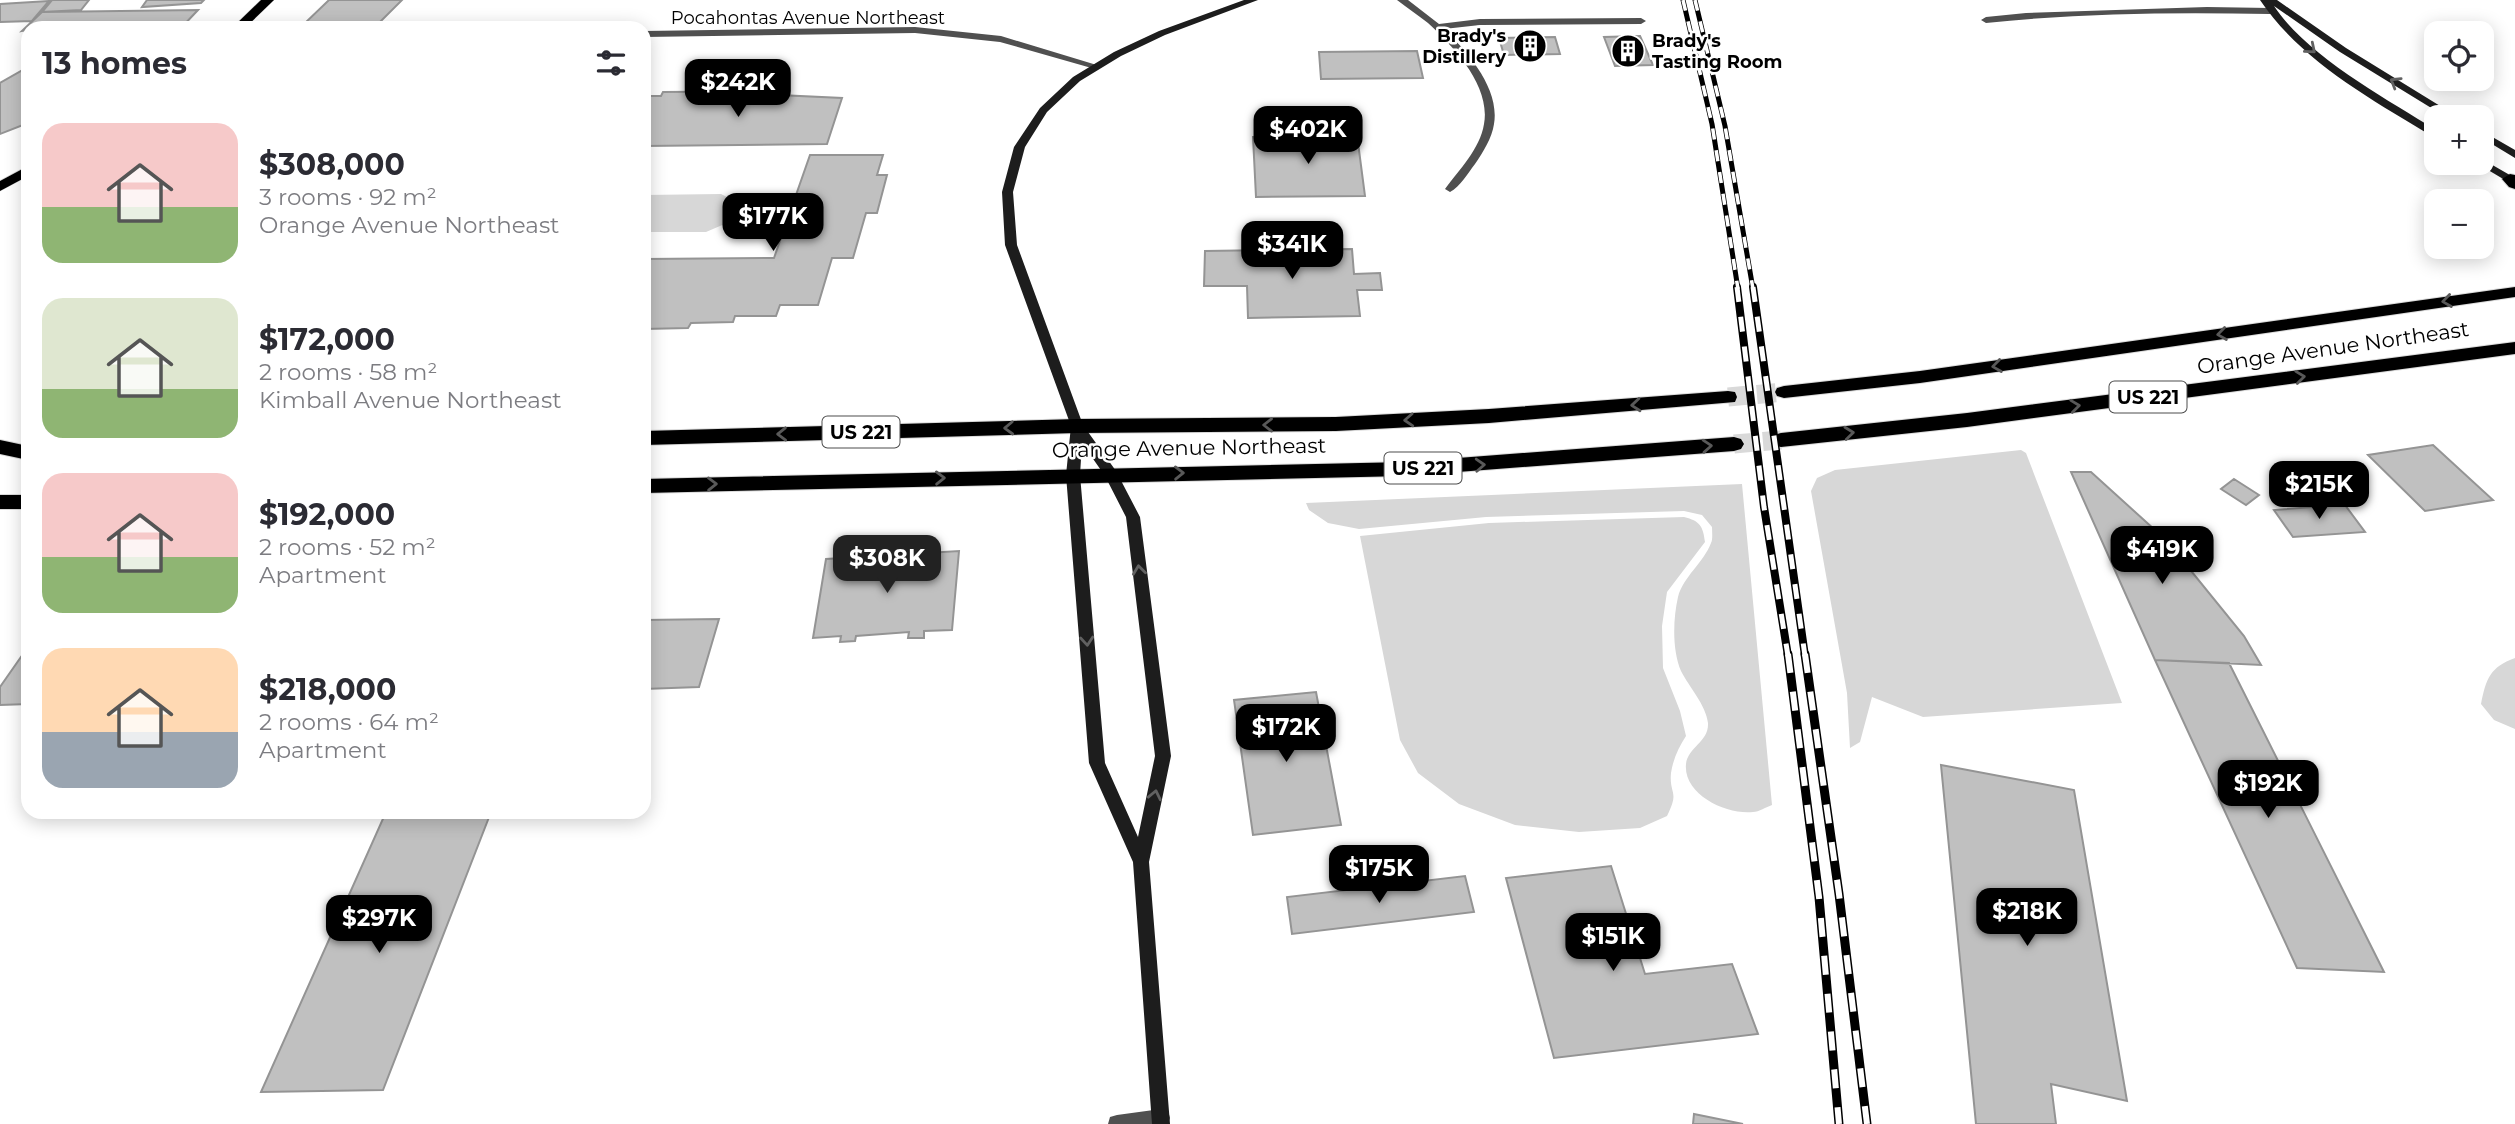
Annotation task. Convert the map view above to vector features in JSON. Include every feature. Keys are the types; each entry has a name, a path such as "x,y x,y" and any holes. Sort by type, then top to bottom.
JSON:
{"highway":[{"name":"Orange Avenue Northeast","path":"1784,392 1920,377 2515,292"},
{"name":"Orange Avenue Northeast","path":"1781,440 1967,420 2515,348"},
{"name":"Orange Avenue Northeast","path":"651,438 1077,426 1336,424 1489,416 1728,397"},
{"name":"Orange Avenue Northeast","path":"651,486 1406,469 1734,444"},
{"path":"0,447 21,452"},
{"path":"0,454 21,453"},
{"path":"0,502 21,502"}],"main road":[{"path":"246,21 268,0"},
{"path":"1161,1121 1141,862 1163,756 1133,517 1111,474 1077,426 1011,245 1006,218 1006,189 1021,142 1038,116 1070,83 1152,35 1253,0"},
{"path":"2265,0 2307,46 2334,68 2424,126"},
{"path":"2271,6 2433,105"},
{"path":"2494,142 2515,155"},
{"path":"2494,170 2513,182"},
{"path":"0,187 21,174"},
{"path":"1077,426 1073,475 1097,763 1141,862"}],"street":[{"path":"1402,0 1438,27 1462,51 1477,75 1490,121 1483,142 1450,188"},
{"path":"1986,20 2040,15 2271,6"},
{"path":"1438,27 1480,22 1642,21"},
{"name":"Pocahontas Avenue Northeast","path":"651,34 915,30 1000,39 1095,66"},
{"path":"1116,1124 1161,1121"}],"shaded area":[{"path":"721,194 735,201 727,223 706,232 651,232 651,195"},
{"path":"2021,450 2026,453 2122,703 1923,717 1872,697 1860,742 1850,748 1847,693 1811,491 1817,478 1835,470"},
{"path":"1742,484 1772,805 1753,812 1731,810 1709,801 1699,794 1687,775 1686,764 1690,753 1705,735 1708,723 1697,696 1678,663 1674,625 1681,590 1712,541 1712,527 1702,515 1684,511 1486,517 1359,529 1328,523 1309,510 1306,503"},
{"path":"1684,517 1700,525 1705,542 1667,592 1662,626 1663,668 1680,711 1686,736 1672,768 1673,797 1667,816 1640,828 1579,832 1515,825 1459,804 1418,773 1400,740 1360,536 1489,523"},
{"path":"2515,658 2515,729 2494,720 2481,704 2490,675 2500,665"}],"building":[{"path":"52,0 89,0 81,10 42,12"},
{"path":"147,0 204,0 201,3 142,7"},
{"path":"329,0 402,0 381,21 307,21"},
{"path":"49,1 32,21 0,22 0,4"},
{"path":"198,10 188,21 33,21 42,12"},
{"name":"Brady's Tasting Room","path":"1640,36 1653,65 1615,66 1604,37"},
{"name":"Brady's Distillery","path":"1555,37 1560,54 1504,55 1499,38"},
{"path":"1417,51 1423,78 1321,79 1319,52"},
{"path":"21,71 21,126 0,134 0,83"},
{"path":"781,91 779,95 842,98 827,144 651,146 651,96 661,96 663,92"},
{"path":"1357,135 1365,196 1256,197 1253,137"},
{"path":"810,155 883,155 877,175 887,175 877,213 866,213 853,258 832,258 818,305 780,305 776,316 735,316 733,322 691,323 688,328 651,329 651,259 774,258"},
{"path":"1352,249 1354,274 1380,273 1382,290 1357,290 1360,316 1248,318 1247,286 1204,286 1205,251"},
{"path":"2433,445 2493,500 2425,511 2368,455"},
{"path":"2071,472 2091,472 2166,540 2244,636 2261,665 2155,660"},
{"path":"2234,479 2259,495 2246,505 2221,489"},
{"path":"2312,504 2345,505 2365,532 2293,537 2274,510 2314,507"},
{"path":"959,551 952,630 924,631 924,638 908,638 909,632 856,636 855,641 840,642 841,636 813,638 826,559"},
{"path":"719,619 699,687 651,689 651,620"},
{"path":"21,657 21,704 0,705 0,687"},
{"path":"2155,660 2229,663 2384,972 2297,968"},
{"path":"1316,692 1341,825 1253,835 1234,700"},
{"path":"1941,765 2074,790 2127,1101 2051,1084 2056,1124 1976,1124"},
{"path":"383,819 488,819 383,1090 261,1092"},
{"path":"1611,866 1645,974 1732,964 1758,1034 1554,1058 1506,878"},
{"path":"1465,876 1474,912 1292,934 1287,897"},
{"path":"1694,1114 1743,1124 1693,1124"}],"tunnel":[{"path":"1728,397 1784,392"},
{"path":"1734,444 1781,440"}],"railway":[{"path":"1683,0 1712,124 1738,289"},
{"path":"1695,0 1725,126 1753,289"},
{"path":"1737,287 1764,507 1788,656"},
{"path":"1753,287 1805,656"},
{"path":"1788,654 1819,897 1839,1124"},
{"path":"1805,654 1839,894 1867,1124"}],"place":[{"name":"Brady's Distillery","path":"1530,46"},
{"name":"Brady's Tasting Room","path":"1628,51"}]}
